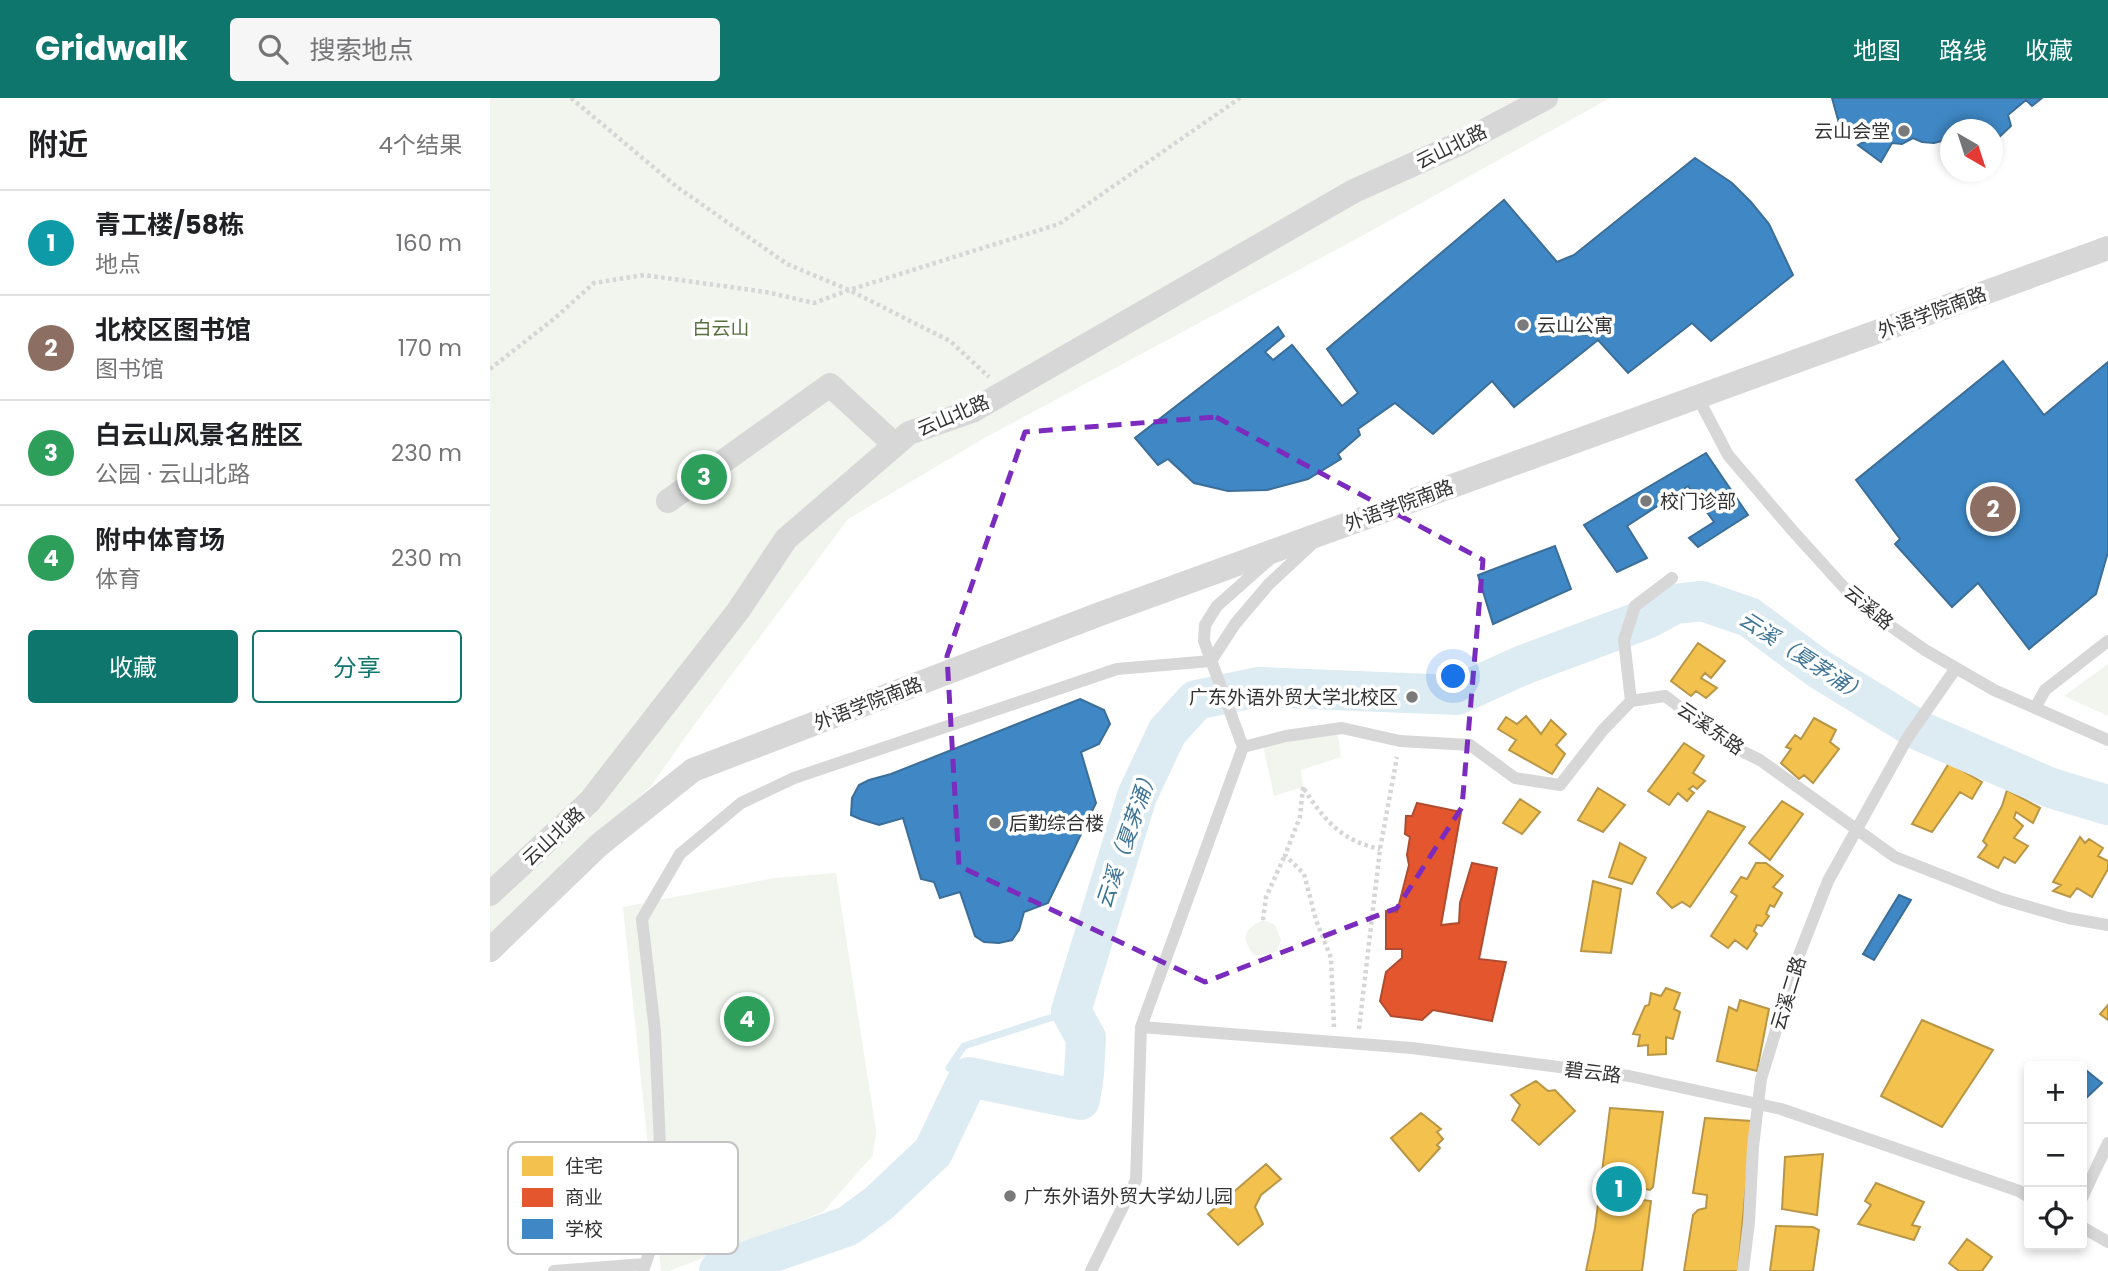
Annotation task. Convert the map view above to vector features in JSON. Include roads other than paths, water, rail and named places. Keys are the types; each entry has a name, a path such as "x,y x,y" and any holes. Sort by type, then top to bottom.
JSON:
{"street":[{"name":"云山北路","path":"490,894 574,818 643,736 738,611 786,539 909,433 972,411 1354,191 1462,142 1546,98"},
{"name":"外语学院南路","path":"490,950 599,845 693,770 1100,614 2108,248"},
{"path":"668,501 830,385 895,445"},
{"path":"574,818 599,845"}],"lane":[{"name":"云溪路","path":"1697,396 1728,455 1860,605 1925,650 1994,690 2108,740"},
{"path":"1211,661 1235,624 1269,584 1324,532"},
{"path":"1091,1271 1136,1180 1141,1027 1243,747 1211,661 1205,641 1205,625 1217,606 1286,546"},
{"path":"1243,747 1286,736 1342,728 1400,741 1470,745 1515,778 1560,785 1604,730 1632,701 1624,640 1635,606 1672,578"},
{"path":"2035,708 2045,690 2108,641"},
{"path":"660,1142 655,1031 642,919 680,854 741,803 793,778 1117,669 1211,661"},
{"name":"云溪二路","path":"1743,1271 1761,1079 1799,955 1828,881 1908,737 1956,668"},
{"name":"云溪东路","path":"1632,701 1665,696 1733,747 1760,760 1895,857 2002,899 2068,918 2108,925"},
{"name":"碧云路","path":"1141,1027 1412,1048 1629,1076 1806,1118 2024,1194"},
{"path":"2087,1187 2108,1143"},
{"path":"2087,1230 2108,1242"},
{"path":"554,1271 644,1267"}],"waterway":[{"name":"云溪（夏茅涌）","path":"719,1271 848,1226 879,1203 933,1152 969,1077 1080,1100 1086,1038 1071,1011 1137,796 1167,732 1196,700 1258,687 1457,695 1523,665 1649,618 1675,604 1702,601 1749,617 1819,669 1920,731 2051,788 2108,805"},
{"path":"969,1077 949,1068 964,1046 1071,1011"}],"place":[{"name":"云山会堂","path":"1904,131"},
{"name":"云山公寓","path":"1523,325"},
{"name":"白云山风景名胜区","path":"704,477"},
{"name":"校门诊部","path":"1646,501"},
{"name":"北校区图书馆","path":"1993,509"},
{"name":"广东外语外贸大学北校区","path":"1412,697"},
{"name":"后勤综合楼","path":"995,823"},
{"name":"附中体育场","path":"747,1019"},
{"name":"青工楼/58栋","path":"1619,1189"},
{"name":"广东外语外贸大学幼儿园","path":"1010,1196"}],"park label":[{"name":"白云山","path":"721,328"}]}
